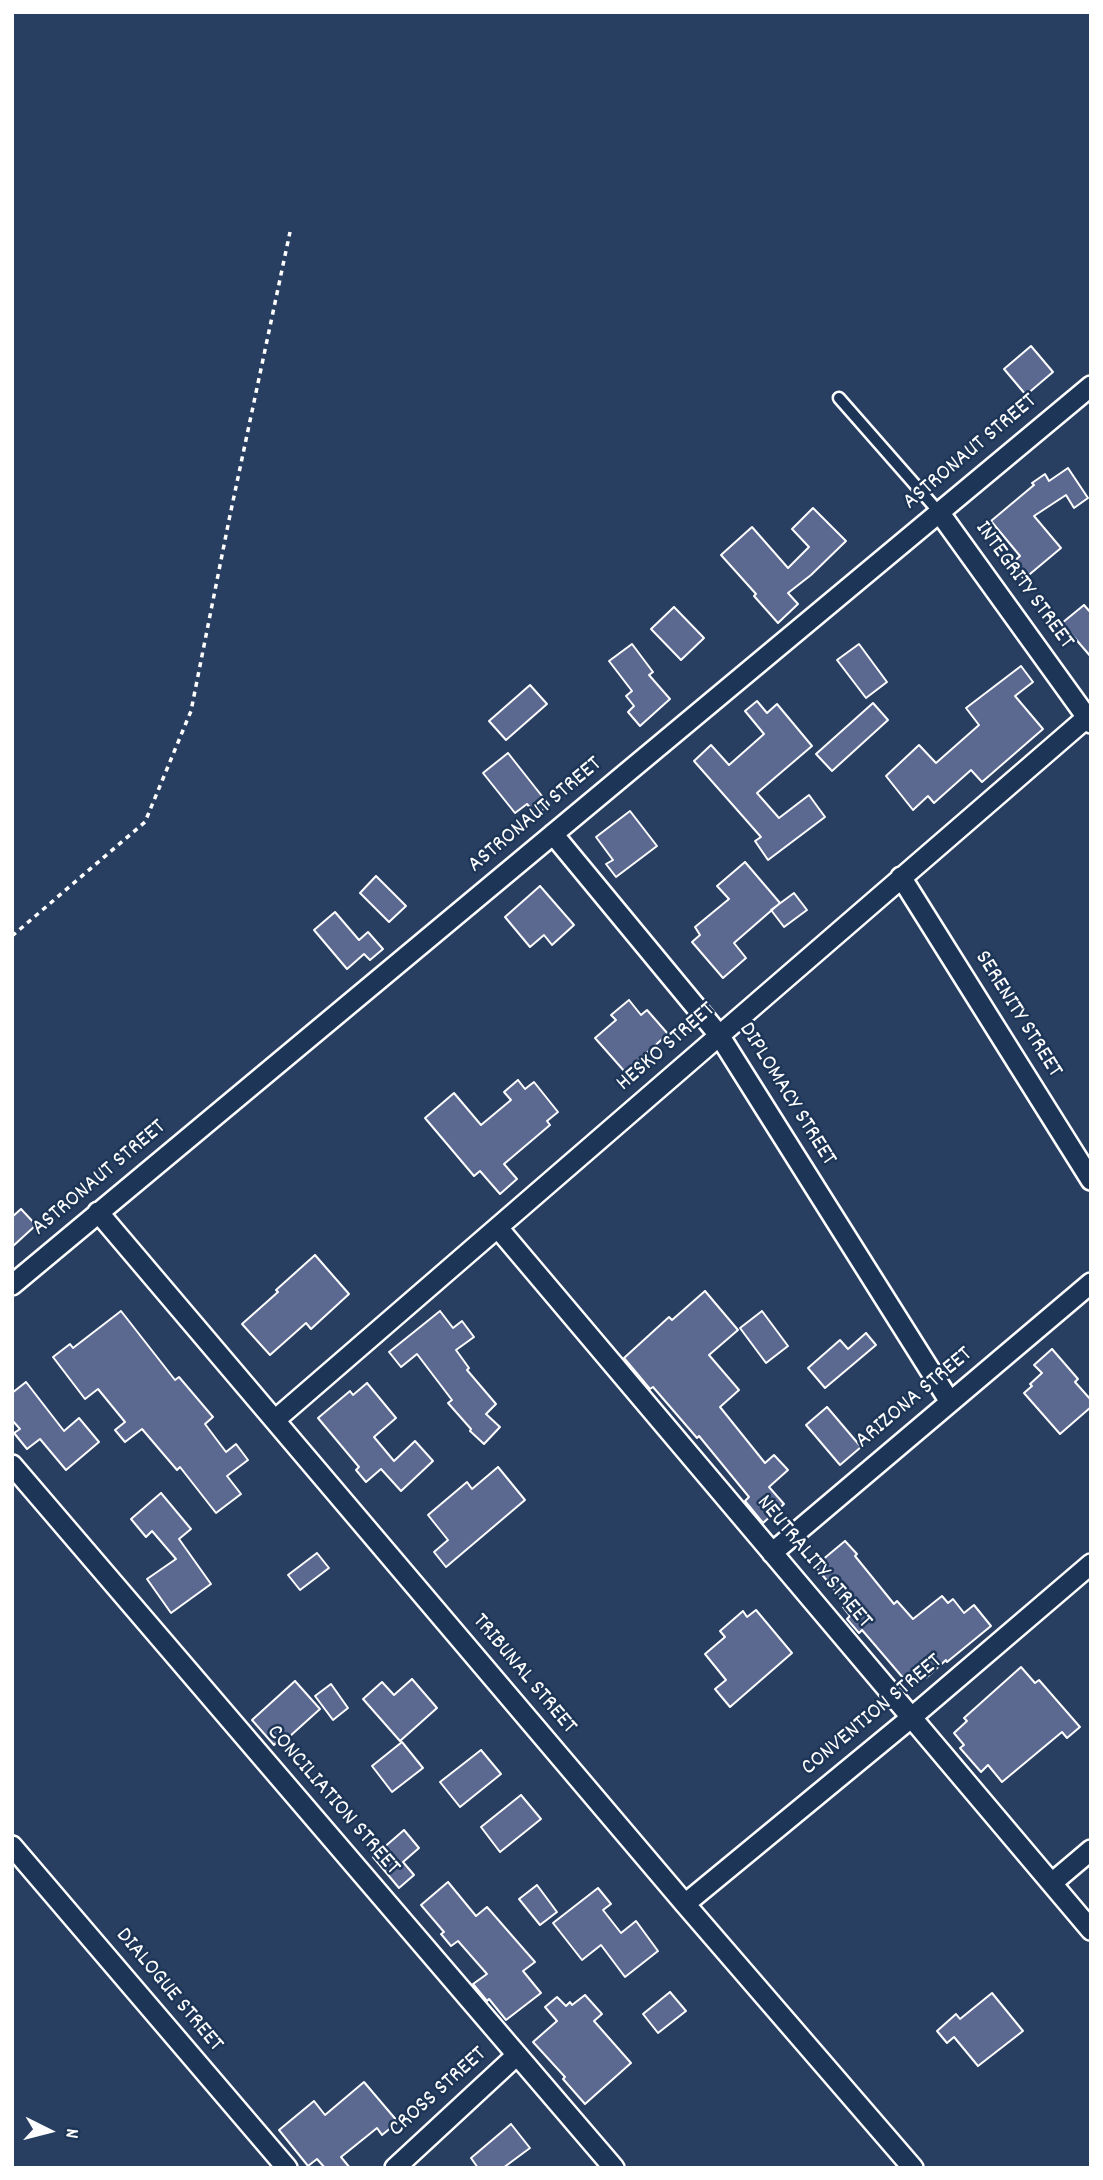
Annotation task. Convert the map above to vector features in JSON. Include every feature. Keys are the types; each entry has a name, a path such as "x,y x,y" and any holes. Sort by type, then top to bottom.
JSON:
{"street":[{"name":"ASTRONAUT STREET","path":"12,1285 1091,386"},
{"name":"INTEGRITY STREET","path":"939,512 1089,718"},
{"name":"HESKO STREET","path":"275,1419 901,877 1089,718"},
{"name":"DIPLOMACY STREET","path":"553,834 719,1035 950,1402"},
{"name":"SERENITY STREET","path":"901,877 1091,1180"},
{"name":"TRIBUNAL STREET","path":"98,1212 685,1904 913,2168"},
{"name":"NEUTRALITY STREET","path":"498,1228 1091,1930"},
{"name":"ARIZONA STREET","path":"772,1553 1091,1283"},
{"name":"CONCILIATION STREET","path":"12,1465 614,2168"},
{"name":"CONVENTION STREET","path":"685,1904 912,1717 1091,1564"},
{"name":"DIALOGUE STREET","path":"12,1846 287,2168"},
{"path":"1052,1883 1091,1850"},
{"name":"CROSS STREET","path":"394,2168 517,2055"}],"lane":[{"path":"839,398 939,512"}],"path":[{"path":"12,936 145,822 163,783 191,711 290,232"}],"building":[{"path":"1031,346 1053,372 1026,395 1004,369"},
{"path":"1068,468 1088,498 1074,508 1066,495 1034,516 1061,548 1024,579 1011,564 1020,556 991,521 1045,474 1049,481"},
{"path":"813,508 846,541 788,593 798,604 778,623 721,555 752,527 788,568 809,547 792,529"},
{"path":"1084,605 1091,613 1091,657 1062,623"},
{"path":"674,607 704,638 681,660 651,629"},
{"path":"632,644 653,672 649,675 670,699 640,726 628,712 634,706 626,696 632,691 609,661"},
{"path":"859,644 887,682 866,698 837,660"},
{"path":"1021,666 1033,682 1015,696 1043,729 982,782 971,770 934,803 928,796 913,810 886,776 919,745 936,763 979,725 966,708"},
{"path":"530,685 547,704 506,740 489,721"},
{"path":"757,701 767,713 777,704 812,746 757,793 779,818 809,795 825,817 768,860 755,841 761,837 694,761 711,745 729,765 764,734 745,711"},
{"path":"873,703 888,720 832,771 816,754"},
{"path":"508,753 549,805 536,815 527,804 515,813 483,773"},
{"path":"630,811 657,846 616,877 606,864 613,860 596,837"},
{"path":"745,862 780,903 734,943 746,958 723,978 692,942 700,935 695,927 729,899 717,886"},
{"path":"376,876 406,906 389,922 360,893"},
{"path":"540,886 574,925 552,945 544,935 530,947 505,917"},
{"path":"794,893 807,910 784,927 771,910"},
{"path":"335,912 359,940 368,932 383,949 370,960 364,954 347,969 314,930"},
{"path":"629,1000 641,1015 647,1010 668,1034 625,1072 595,1038 616,1020 611,1015"},
{"path":"518,1080 525,1089 534,1082 558,1112 547,1121 550,1125 504,1164 517,1179 500,1194 480,1171 474,1176 425,1118 454,1093 481,1125 511,1100 504,1092"},
{"path":"21,1209 36,1225 12,1247 12,1217"},
{"path":"315,1255 349,1294 311,1329 306,1323 270,1355 242,1324"},
{"path":"705,1291 738,1330 709,1355 739,1390 720,1407 765,1463 774,1455 788,1470 769,1487 784,1504 763,1523 745,1501 749,1497 699,1436 697,1438 624,1358 669,1317 672,1320"},
{"path":"121,1311 175,1380 179,1377 213,1417 205,1424 226,1452 236,1444 248,1460 227,1476 241,1494 216,1513 180,1467 177,1470 142,1429 125,1442 115,1430 125,1422 98,1389 85,1399 53,1357 70,1344 73,1348"},
{"path":"440,1311 453,1328 462,1321 474,1337 456,1350 469,1368 467,1370 496,1404 486,1414 500,1427 484,1444 448,1403 452,1400 417,1354 401,1367 389,1352"},
{"path":"762,1311 788,1346 766,1363 740,1328"},
{"path":"866,1333 876,1345 825,1388 808,1368 840,1340 848,1349"},
{"path":"1052,1349 1078,1379 1075,1382 1091,1400 1091,1407 1060,1434 1024,1393 1042,1373 1034,1365"},
{"path":"26,1382 64,1431 79,1418 99,1442 66,1470 40,1439 27,1449 14,1433 20,1429 12,1420 12,1393"},
{"path":"367,1383 396,1418 374,1437 394,1461 415,1441 433,1461 401,1491 381,1469 366,1482 356,1470 359,1467 318,1418 350,1391 353,1395"},
{"path":"827,1407 861,1447 840,1465 806,1425"},
{"path":"498,1467 525,1500 446,1567 434,1552 448,1540 428,1515 467,1482 472,1489"},
{"path":"161,1493 191,1529 179,1539 211,1584 171,1613 147,1579 176,1559 152,1531 146,1537 131,1519"},
{"path":"845,1541 894,1604 897,1601 913,1619 942,1596 948,1603 953,1599 964,1613 974,1605 991,1626 926,1678 923,1675 910,1686 862,1630 859,1633 847,1619 850,1616 843,1607 846,1604 815,1566"},
{"path":"317,1553 329,1568 300,1590 288,1575"},
{"path":"756,1610 792,1653 730,1707 715,1689 726,1680 705,1654 725,1637 720,1631 743,1611 747,1617"},
{"path":"1021,1667 1035,1683 1039,1680 1080,1727 1067,1738 1062,1732 1002,1782 988,1765 981,1772 960,1748 964,1745 954,1733 967,1721 964,1718"},
{"path":"412,1679 437,1708 400,1741 363,1699 382,1682 394,1695"},
{"path":"295,1681 320,1709 289,1737 286,1733 274,1745 252,1720"},
{"path":"331,1684 348,1708 333,1720 315,1696"},
{"path":"402,1742 423,1768 392,1792 372,1766"},
{"path":"481,1750 501,1774 460,1807 440,1782"},
{"path":"521,1795 541,1819 500,1852 481,1827"},
{"path":"404,1830 419,1848 403,1862 414,1875 399,1888 373,1857"},
{"path":"448,1882 476,1916 487,1907 535,1962 523,1971 541,1993 506,2020 473,1984 487,1974 458,1941 451,1946 441,1934 444,1932 421,1905"},
{"path":"537,1885 557,1912 540,1925 519,1899"},
{"path":"598,1888 611,1904 603,1910 621,1933 636,1921 658,1951 625,1977 601,1945 582,1960 553,1923"},
{"path":"670,1992 686,2011 658,2033 643,2014"},
{"path":"992,1993 1023,2031 978,2066 954,2037 947,2043 937,2031 956,2014 960,2019"},
{"path":"585,1995 602,2014 594,2021 631,2063 585,2104 533,2042 557,2021 545,2007 557,1997 566,2006 570,2002 572,2005"},
{"path":"364,2082 398,2122 382,2135 377,2128 341,2157 350,2168 325,2168 317,2159 308,2166 279,2130 314,2101 325,2115"},
{"path":"511,2124 530,2148 503,2168 478,2168 471,2158"}]}
